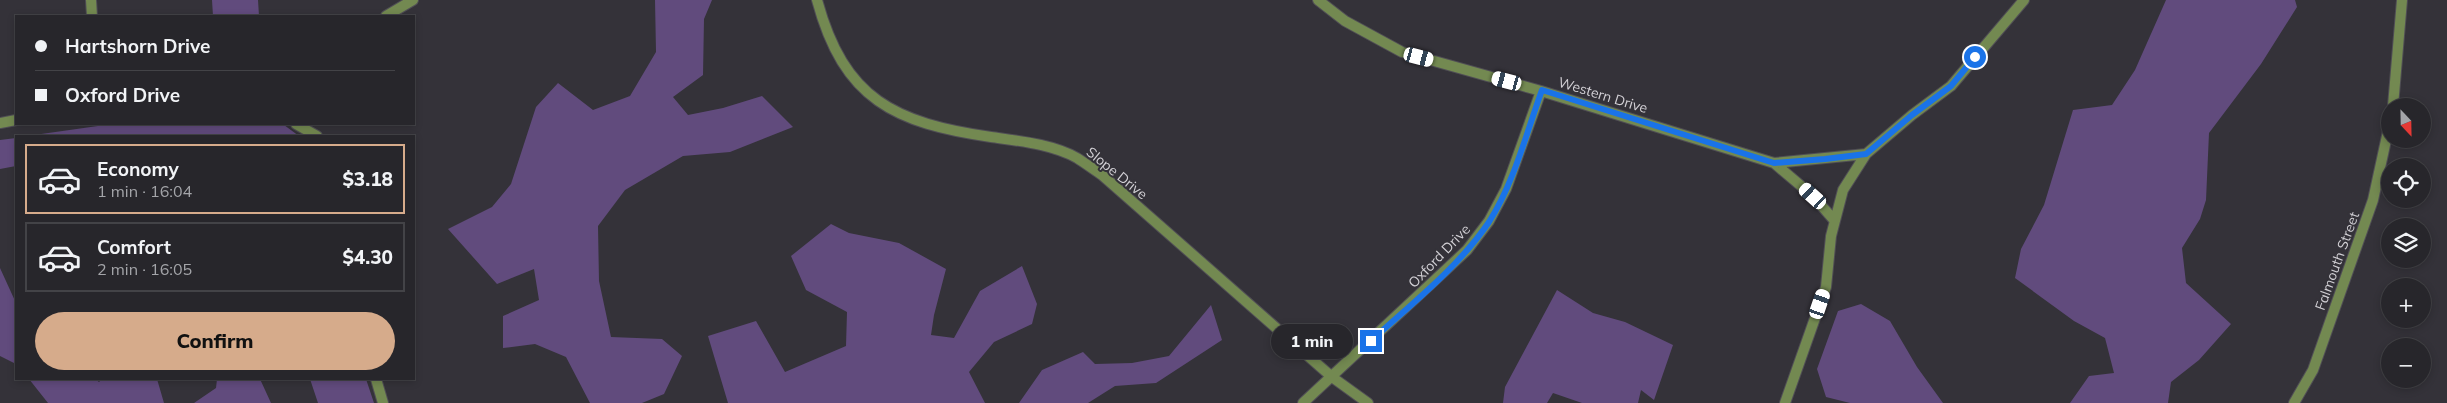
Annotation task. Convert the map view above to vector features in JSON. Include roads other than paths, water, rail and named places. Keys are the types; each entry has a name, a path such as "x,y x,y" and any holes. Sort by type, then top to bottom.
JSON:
{"street":[{"path":"91,0 92,15"},
{"path":"388,15 413,0"},
{"name":"Slope Drive","path":"817,0 839,57 856,82 878,102 901,115 923,123 1025,142 1076,157 1102,175 1332,377 1368,403"},
{"name":"Western Drive","path":"1318,0 1345,21 1402,52 1542,90 1774,163 1813,196 1834,220"},
{"path":"1785,403 1826,287 1834,220 1843,190 1866,154 1912,115 1951,86 2024,0"},
{"path":"2394,98 2402,0"},
{"name":"Oxford Drive","path":"1303,403 1436,282 1467,250 1489,221 1506,189 1542,90"},
{"path":"0,123 15,120"},
{"path":"298,125 315,135"},
{"name":"Falmouth Street","path":"2294,403 2313,370 2373,200 2384,148"},
{"name":"Western Drive","path":"1774,163 1866,154"},
{"path":"376,380 383,403"}]}
